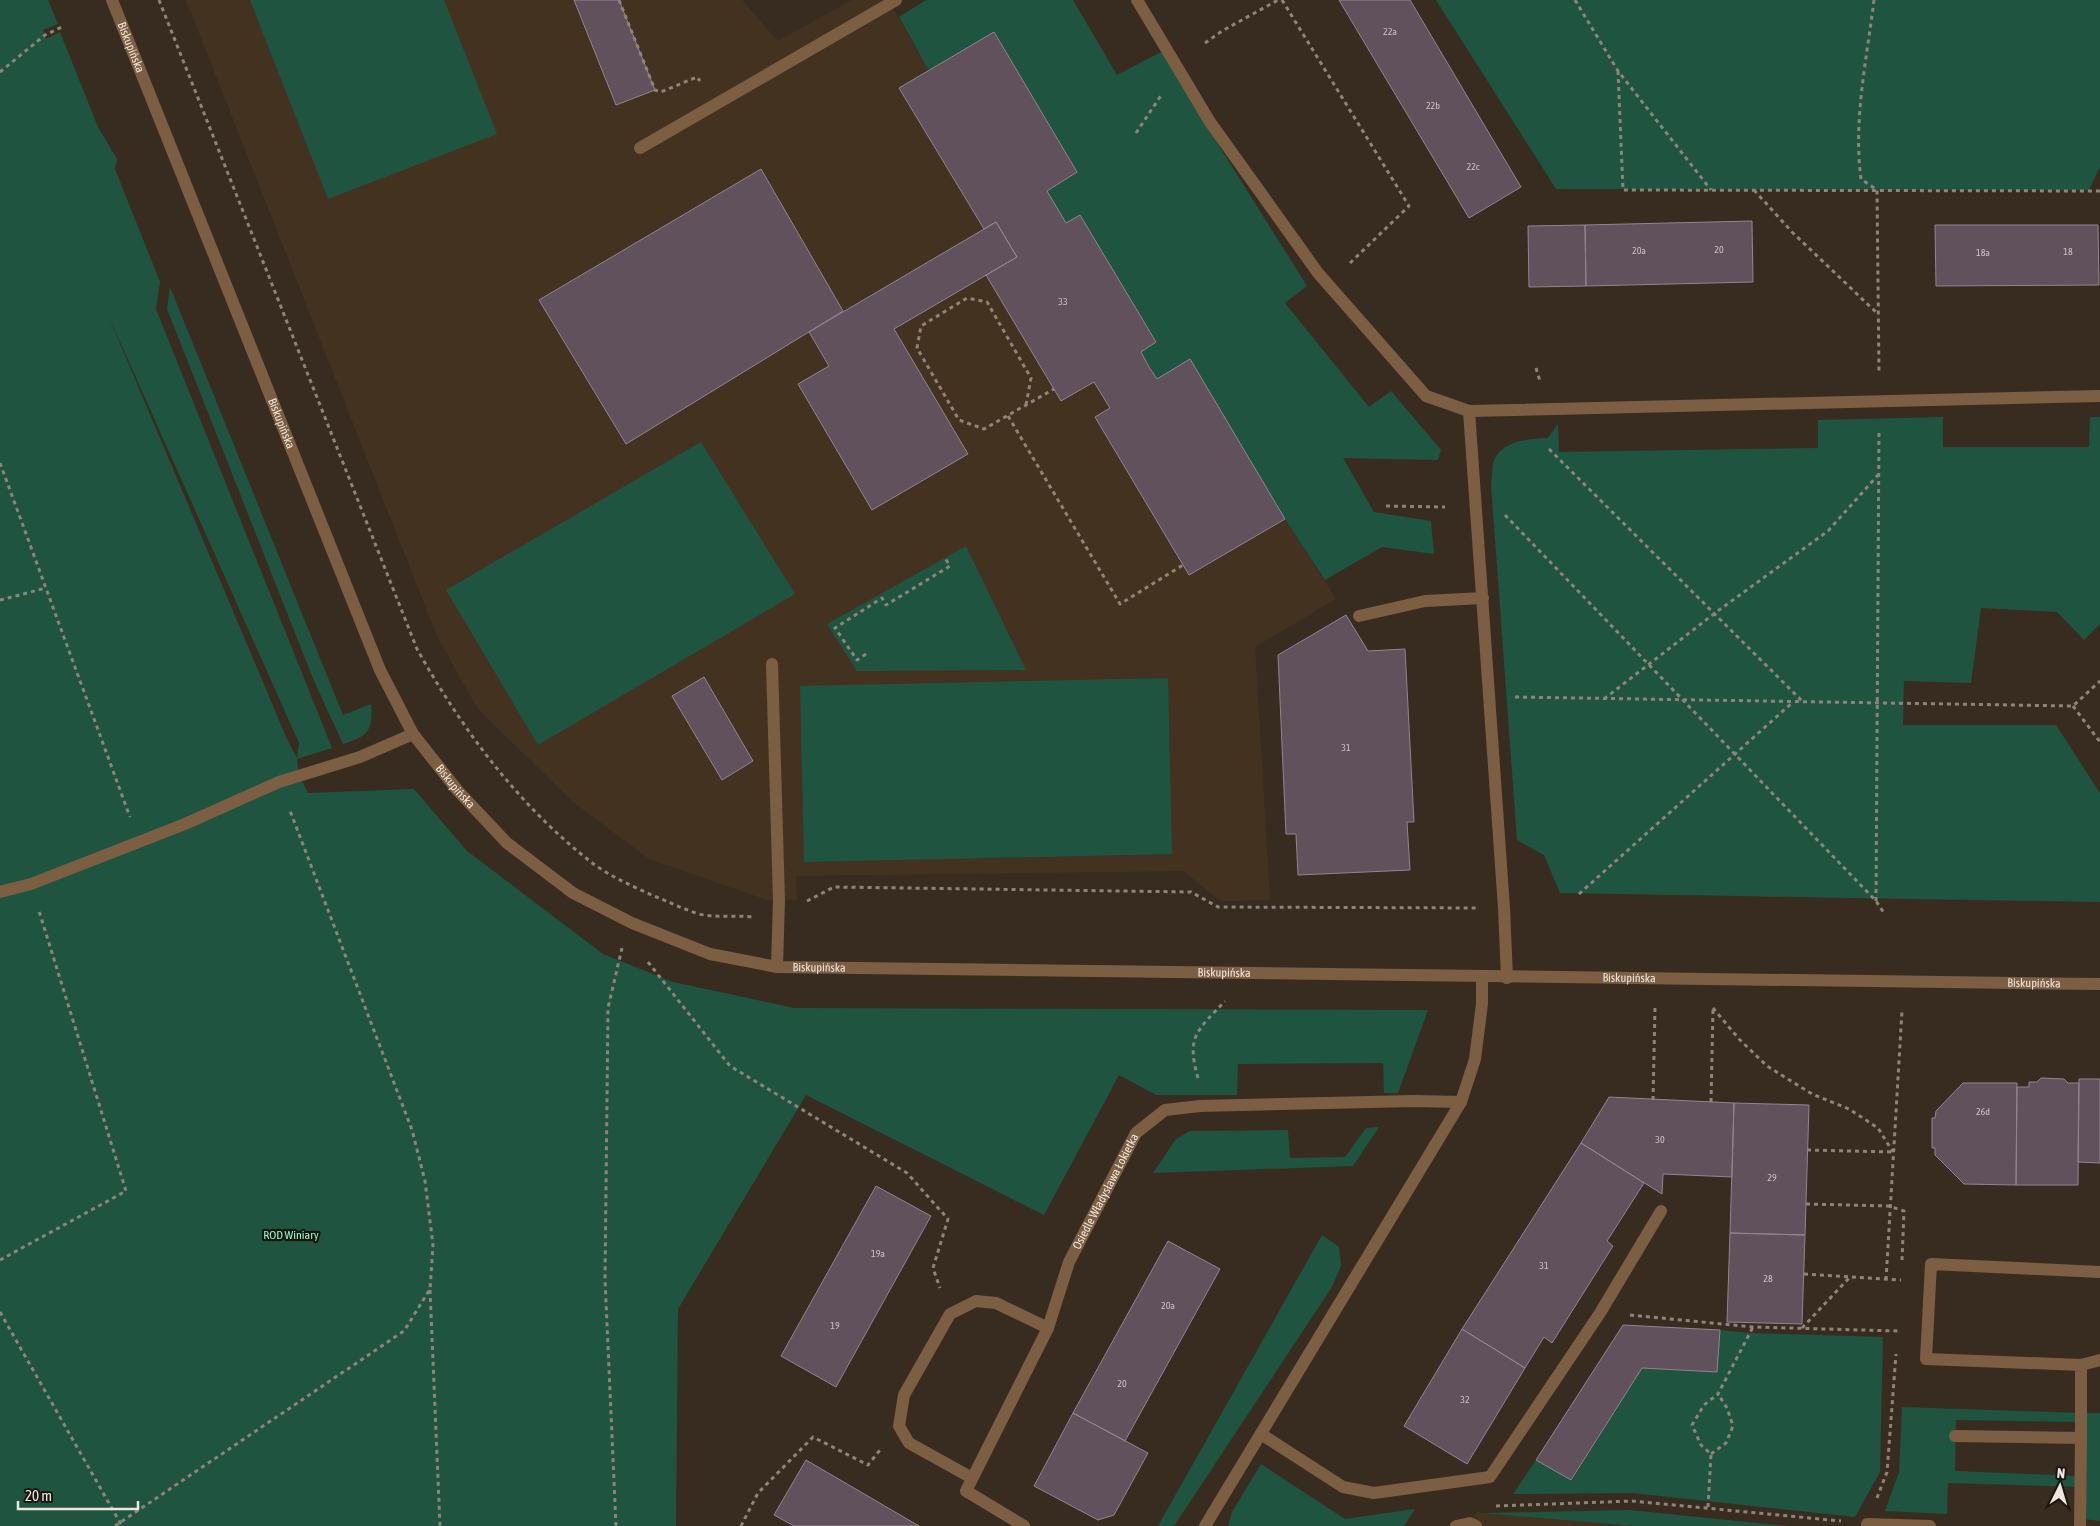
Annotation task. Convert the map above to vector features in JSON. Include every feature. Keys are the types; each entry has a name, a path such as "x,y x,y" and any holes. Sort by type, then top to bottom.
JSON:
{"street":[{"name":"Biskupińska","path":"112,0 380,670 413,734 458,791 507,842 573,893 632,923 710,954 777,968 2100,984"},
{"path":"640,148 896,0"},
{"path":"1137,0 1210,122 1318,273 1426,396 1469,411 2100,396"},
{"path":"1469,411 1490,696 1507,978"},
{"path":"1359,616 1426,601 1483,598"},
{"path":"772,664 779,916 777,968"},
{"path":"0,892 31,884 185,824 279,782 360,757 413,734"},
{"path":"1205,1526 1461,1102 1475,1059 1482,1004 1482,977"},
{"name":"Osiedle Władysława Łokietka","path":"972,1478 1048,1328 1070,1262 1136,1133 1165,1110 1200,1106 1414,1101 1461,1102"},
{"path":"1261,1434 1343,1487 1374,1493 1490,1477 1600,1312 1661,1211"},
{"path":"2100,1272 1931,1264 1926,1359 2081,1365 2100,1360"},
{"path":"1024,1526 966,1491 972,1478 909,1443 899,1426 904,1395 950,1314 976,1301 996,1303 1048,1328"},
{"path":"2080,1526 2081,1365"},
{"path":"1955,1436 2081,1438"},
{"path":"1456,1526 1470,1523 1476,1526"},
{"path":"1867,1525 1930,1526"}],"path":[{"path":"159,0 418,649 440,689 483,751 525,801 592,863 631,886 677,906 699,914 716,917 743,916 765,919 779,916 834,887 1191,892 1218,907 1504,908"},
{"path":"619,0 655,90 661,92"},
{"path":"1205,43 1222,31 1278,0"},
{"path":"1282,0 1408,206 1344,269"},
{"path":"1574,0 1618,71 1712,190"},
{"path":"1874,0 1860,117 1858,158 1861,178 1877,190"},
{"path":"0,72 45,35 62,26"},
{"path":"1618,71 1624,190 2100,191"},
{"path":"1136,133 1167,86"},
{"path":"1753,190 1792,232 1878,314"},
{"path":"1877,190 1878,348"},
{"path":"1026,405 1031,378 987,302 967,298 921,326 917,348 959,420 984,429 1008,416 1054,389"},
{"path":"1876,901 1879,401"},
{"path":"1008,416 1120,604 1183,565"},
{"path":"1549,448 1803,702"},
{"path":"0,463 139,842"},
{"path":"1603,700 1715,613 1828,531 1878,475"},
{"path":"1386,506 1445,507"},
{"path":"1499,509 1876,901 1884,913"},
{"path":"866,654 857,660 834,628 882,598 886,604 950,566 945,558"},
{"path":"0,600 46,588"},
{"path":"1490,696 1603,700 2073,706 2100,681"},
{"path":"1579,894 1793,702"},
{"path":"2073,706 2100,742"},
{"path":"279,782 412,1130 425,1181 433,1245 430,1289 440,1526"},
{"path":"0,1260 126,1191 31,884"},
{"path":"616,1526 604,1279 608,1008 622,948 632,923"},
{"path":"648,962 730,1066 908,1173 948,1218 933,1268 950,1314"},
{"path":"1200,1106 1199,1079 1192,1056 1195,1038 1200,1027 1225,1001"},
{"path":"1653,1100 1656,1007"},
{"path":"1711,1102 1713,1008 1739,1039 1767,1066 1812,1094 1849,1109 1878,1128 1894,1152"},
{"path":"1886,1280 1902,1011"},
{"path":"1807,1150 1894,1152"},
{"path":"1806,1204 1889,1206 1904,1211 1902,1261"},
{"path":"1900,1289 1901,1270"},
{"path":"1804,1274 1901,1280"},
{"path":"1802,1328 1849,1277"},
{"path":"115,1526 121,1524 404,1331 430,1289"},
{"path":"0,1312 121,1524"},
{"path":"1600,1312 1754,1327 1898,1331"},
{"path":"1897,1341 1898,1323"},
{"path":"1711,1454 1701,1445 1692,1425 1704,1405 1718,1394 1754,1327"},
{"path":"1495,1506 1632,1501 1708,1507 1867,1525 1887,1472 1896,1350"},
{"path":"1711,1454 1726,1443 1733,1426 1727,1408 1718,1394"},
{"path":"741,1526 758,1493 813,1437 868,1465 899,1426"},
{"path":"1708,1507 1711,1454"}],"shaded area":[{"path":"186,0 742,0 778,41 852,0 888,0 929,71 994,32 1077,172 1047,191 1066,223 1080,215 1156,342 1141,352 1285,519 1336,599 1255,647 1270,900 1221,901 1183,871 796,876 797,900 767,900 649,859 572,801 477,708 437,636"},
{"path":"1477,1512 1606,1523 1634,1526 1469,1526"}],"green space":[{"name":"ROD Winiary","path":"0,0 48,0 58,24 43,30 46,39 60,32 98,127 117,159 115,169 160,282 156,309 332,748 297,759 299,775 308,793 414,789 467,851 603,954 673,982 794,1008 1428,1010 1398,1093 1384,1093 1383,1063 1238,1064 1237,1095 1156,1095 1119,1075 1044,1215 806,1095 678,1309 676,1526 0,1526","holes":["108,315 299,743 297,758 287,739"]},
{"path":"250,0 444,0 497,134 328,199"},
{"path":"926,0 1073,0 1117,75 1163,51 1209,130 1307,286 1285,303 1369,407 1391,391 1441,450 1438,460 1343,458 1374,512 1431,521 1434,554 1382,547 1325,580 1285,519 1157,379 1141,352 1156,342 1080,215 1066,223 1047,191 1077,172 994,32 929,71 899,17"},
{"path":"1436,0 2100,0 2100,167 2089,190 1556,189"},
{"path":"170,287 343,715 371,704 370,726 363,735 351,741 343,744 314,681 167,309"},
{"path":"1943,417 1943,447 2089,447 2090,417 2100,417 2100,624 2084,640 2057,612 1981,608 1971,683 1904,681 1903,725 2056,725 2100,793 2100,902 1560,893 1544,855 1517,840 1491,484 1493,464 1496,456 1508,445 1516,442 1548,438 1558,424 1559,452 1818,448 1818,420"},
{"path":"701,442 795,594 538,745 446,590"},
{"path":"966,546 1026,670 857,671 827,624"},
{"path":"1168,678 1172,854 804,862 800,686"},
{"path":"1379,1127 1353,1166 1153,1173 1176,1139 1190,1131 1288,1130 1290,1158 1345,1157 1366,1128"},
{"path":"1322,1235 1339,1247 1341,1266 1332,1287 1174,1526 1158,1526"},
{"path":"1720,1330 1750,1333 1883,1337 1880,1472 1855,1517 1632,1493 1513,1494 1536,1460 1572,1480 1642,1368 1717,1372"},
{"path":"1902,1407 2081,1413 2081,1422 1956,1420 1955,1471 2080,1476 2080,1487 1948,1483 1947,1514 1885,1511 1899,1472"},
{"path":"2085,1413 2100,1413 2100,1521 2084,1519"},
{"path":"1261,1464 1345,1519 1415,1509 1404,1526 1228,1526 1232,1512"},
{"path":"1629,1510 1787,1526 1634,1526 1482,1513"}],"building":[{"path":"574,0 619,0 655,90 616,105"},
{"path":"1339,0 1410,0 1521,187 1469,218"},
{"path":"994,32 1077,172 1047,191 1066,223 1080,215 1156,342 1141,352 1149,367 1157,379 1190,359 1285,519 1189,575 1095,417 1110,408 1094,382 1061,401 986,275 1017,257 996,222 984,229 899,88"},
{"path":"761,169 843,311 626,444 539,300"},
{"path":"1752,221 1753,282 1586,286 1585,225"},
{"path":"996,222 1017,257 894,329 968,454 872,510 798,384 829,366 809,332"},
{"path":"1585,225 1586,286 1529,287 1528,226"},
{"path":"1935,225 2098,225 2099,285 1936,286"},
{"path":"1346,615 1368,651 1405,649 1414,822 1407,822 1410,870 1298,875 1296,834 1286,834 1278,655"},
{"path":"704,677 753,761 722,780 672,696"},
{"path":"2041,1078 2064,1079 2068,1083 2079,1083 2078,1185 2016,1185 2017,1087 2029,1087 2029,1082 2037,1082"},
{"path":"2079,1079 2100,1079 2100,1163 2078,1162"},
{"path":"1963,1083 2017,1083 2016,1185 1964,1184 1935,1155 1935,1148 1932,1148 1932,1118 1935,1118 1936,1111"},
{"path":"1609,1097 1734,1103 1732,1177 1663,1174 1662,1194 1581,1143"},
{"path":"1734,1103 1809,1105 1805,1235 1730,1233"},
{"path":"1581,1143 1644,1183 1607,1241 1613,1246 1552,1343 1544,1337 1525,1368 1462,1329"},
{"path":"876,1186 931,1216 836,1387 781,1356"},
{"path":"1730,1233 1805,1235 1802,1324 1727,1322"},
{"path":"1168,1241 1220,1269 1125,1441 1073,1413"},
{"path":"1623,1325 1720,1330 1717,1372 1642,1368 1571,1480 1536,1460"},
{"path":"1462,1329 1525,1368 1467,1464 1404,1426"},
{"path":"1073,1413 1148,1453 1114,1515 1098,1520 1034,1486"},
{"path":"806,1460 919,1526 794,1526 774,1515"}]}
